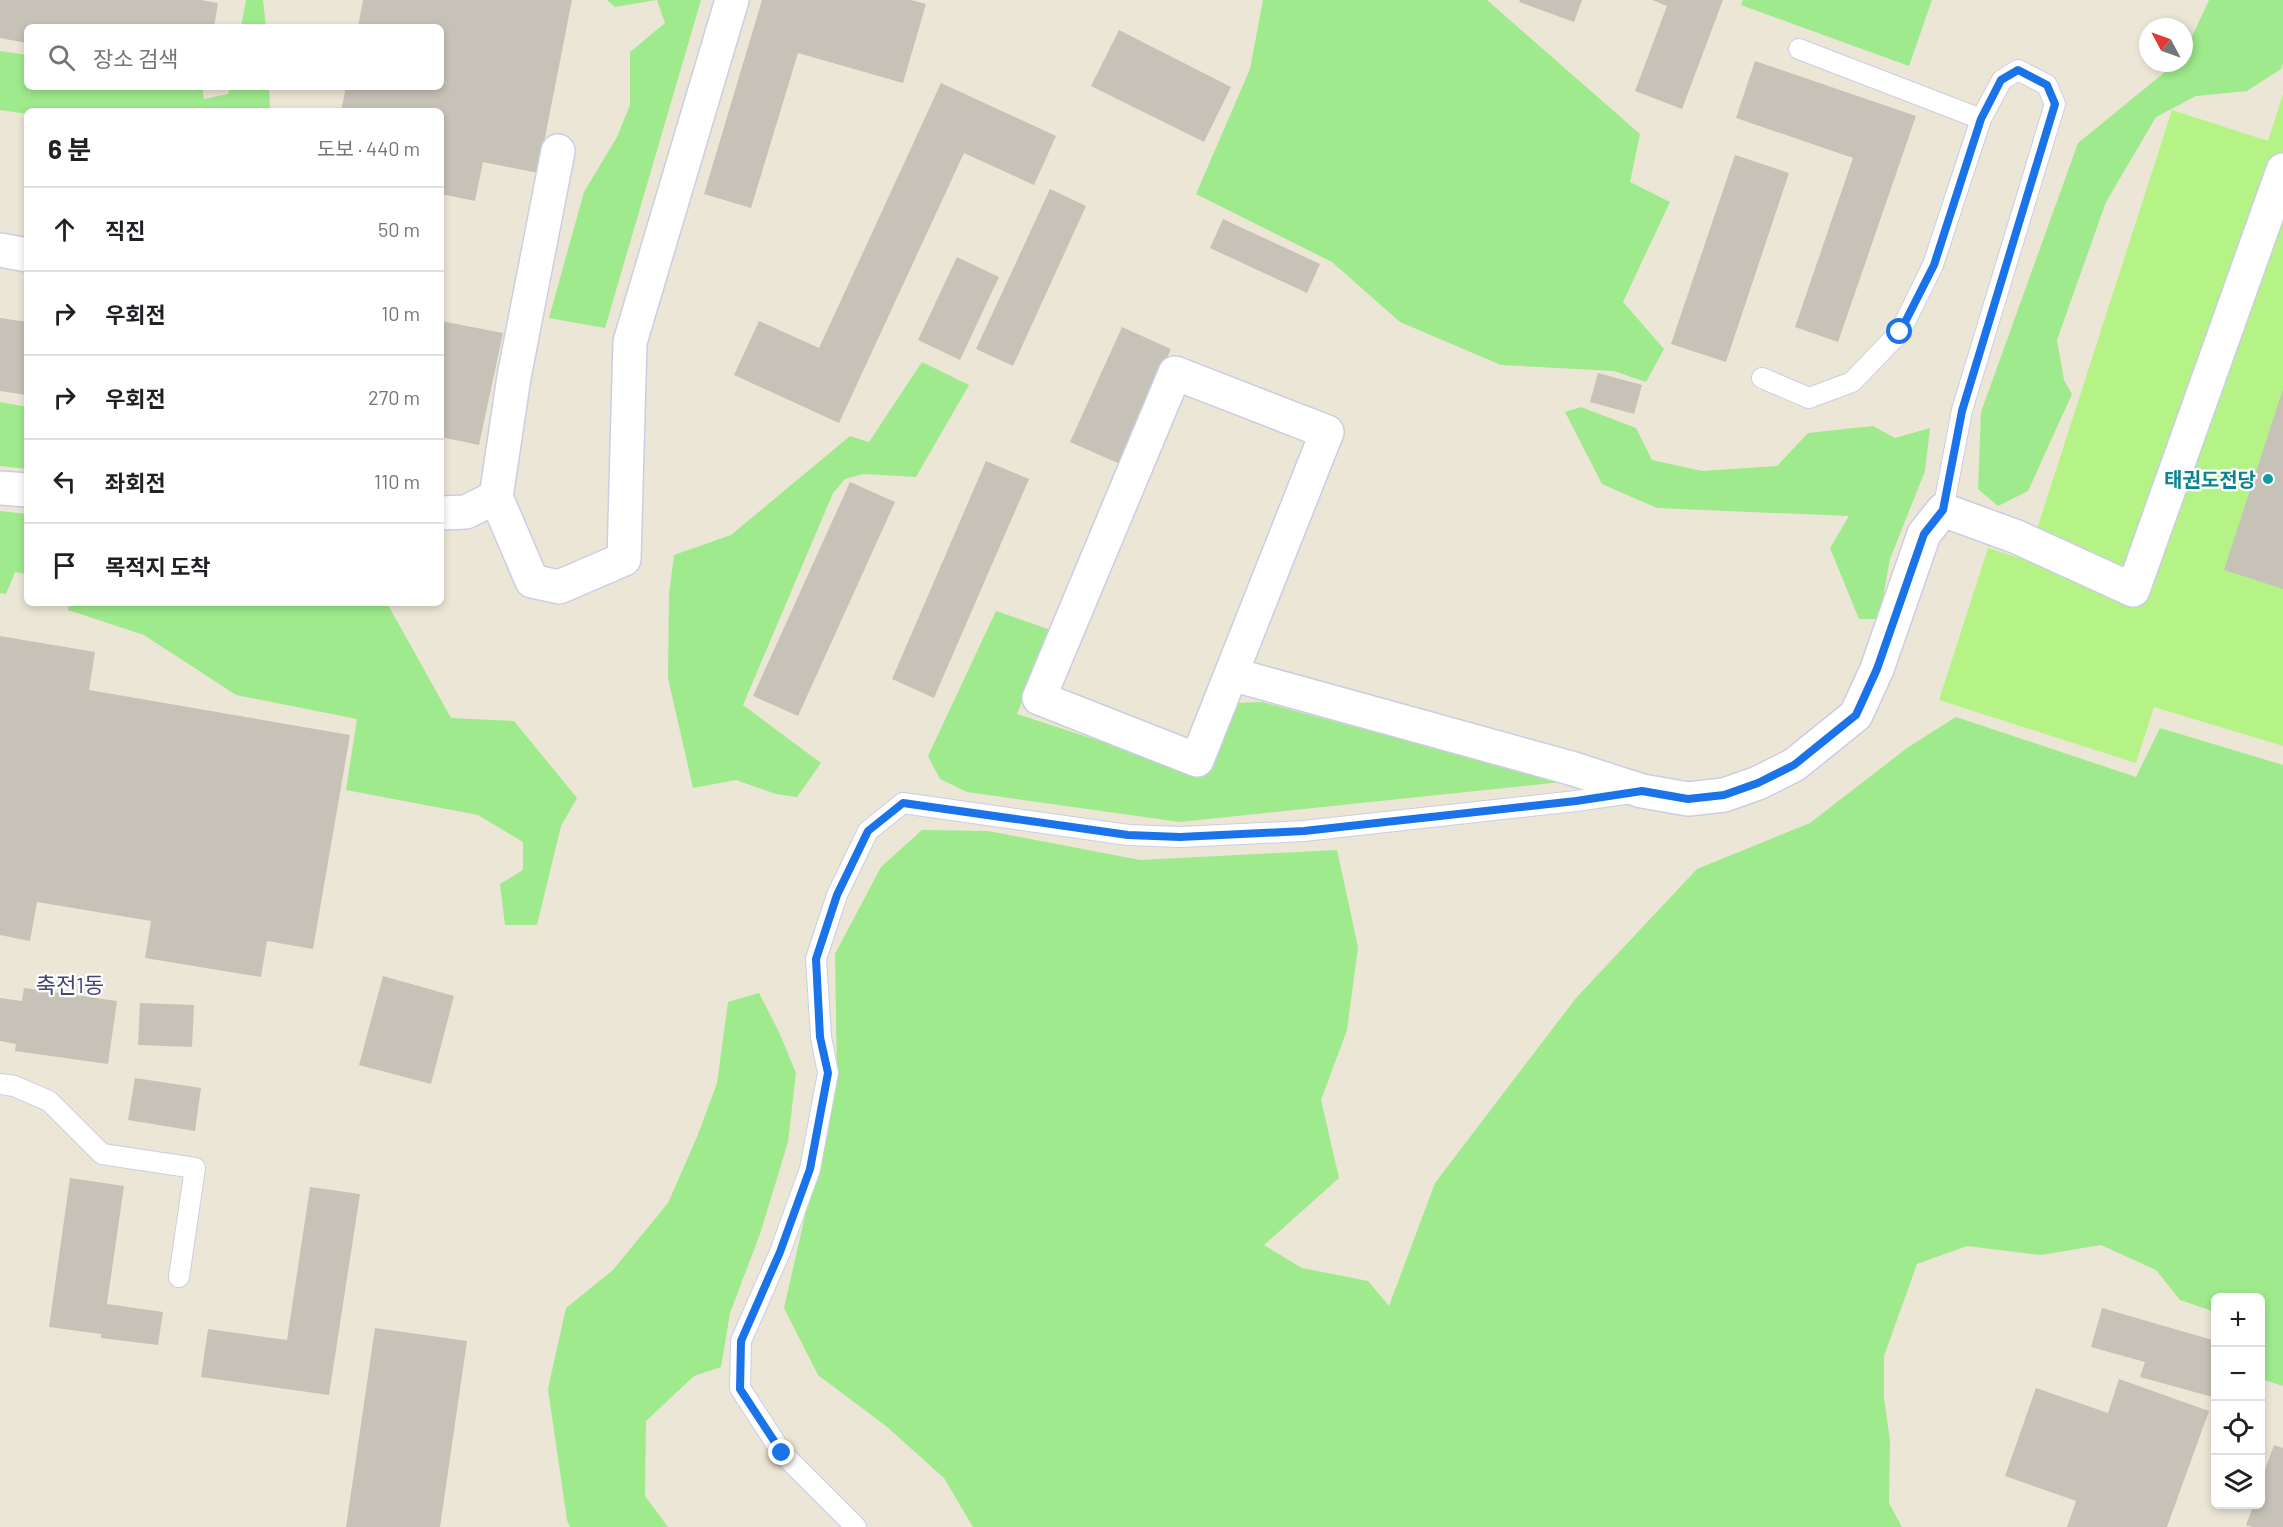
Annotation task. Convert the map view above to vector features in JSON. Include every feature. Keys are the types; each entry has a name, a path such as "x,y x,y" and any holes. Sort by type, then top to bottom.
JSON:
{"street":[{"path":"558,151 514,377 496,497 532,581 559,587 624,559 630,342 732,0"},
{"path":"1231,674 1574,769 1642,791 1688,799 1724,795 1758,783 1794,765 1856,715 1877,669 1924,534 1943,510 2017,537 2133,590 2283,170"},
{"path":"0,250 24,254"},
{"path":"1174,373 1327,432 1231,674 1197,760 1039,698 1174,373"},
{"path":"0,488 24,490"},
{"path":"444,513 466,512 496,497"}],"lane":[{"path":"1800,49 1981,119"},
{"path":"1762,378 1809,398 1852,382 1900,332 1934,265 1981,119 2001,80 2018,70 2047,85 2055,104 1962,411 1943,510"},
{"path":"856,1527 782,1453 740,1389 741,1341 780,1252 810,1169 828,1073 820,1037 816,959 837,895 868,831 903,803 1128,835 1180,837 1304,831 1576,801 1642,791"},
{"path":"0,1084 14,1086 49,1101 102,1154 195,1168 180,1277"}],"green space":[{"path":"246,0 263,0 266,24 242,24"},
{"path":"607,0 657,0 615,7"},
{"path":"657,0 701,0 605,328 549,318 584,192 617,137 630,105 630,52 665,23"},
{"path":"1263,0 1487,0 1640,134 1630,182 1670,202 1623,302 1664,349 1646,382 1614,371 1501,365 1400,322 1332,262 1196,194 1250,69"},
{"path":"1743,0 1932,0 1909,66 1741,5"},
{"path":"2209,0 2283,0 2283,63 2281,69 2247,91 2196,96 2156,117 2106,202 2057,340 2064,380 2072,394 2028,491 1998,506 1978,489 1981,412 2078,143 2165,72 2193,72 2193,35"},
{"path":"0,51 24,55 24,90 202,90 204,99 228,94 229,90 269,90 270,108 24,108 24,114 0,110"},
{"path":"2283,94 2283,746 2154,707 2136,763 1939,700 1988,548 2027,560 2172,110 2268,141"},
{"path":"922,362 969,385 916,477 863,474 845,479 833,493 743,705 821,763 797,797 776,794 736,780 693,788 668,678 669,594 674,555 731,535 850,436 869,442"},
{"path":"0,402 24,406 24,469 0,466"},
{"path":"1581,407 1636,428 1652,460 1702,471 1777,466 1808,433 1873,426 1895,438 1930,428 1925,471 1890,559 1879,619 1859,619 1830,548 1849,516 1657,508 1602,484 1565,412"},
{"path":"0,511 24,514 24,574 15,572 6,594 0,593"},
{"path":"69,606 389,606 451,718 514,721 577,798 561,826 537,925 505,925 500,884 523,870 523,842 478,815 346,790 357,719 236,695 144,635 68,610"},
{"path":"996,611 1051,630 1017,714 1201,774 1235,703 1262,702 1561,782 1180,822 967,792 940,779 928,756"},
{"path":"1956,717 2136,777 2160,728 2283,765 2283,1386 2265,1380 2265,1293 2211,1293 2211,1311 2180,1300 2156,1270 2101,1245 2041,1255 1967,1246 1917,1264 1884,1356 1884,1398 1890,1441 1889,1503 1902,1527 973,1527 944,1478 886,1426 818,1375 784,1308 837,1076 835,954 881,867 922,830 988,831 1140,860 1337,850 1358,947 1347,1030 1321,1100 1339,1178 1264,1245 1302,1268 1368,1281 1389,1306 1435,1183 1576,998 1697,869 1810,823 1907,748"},
{"path":"759,993 796,1073 788,1142 760,1234 730,1313 721,1367 694,1376 646,1421 645,1496 668,1527 570,1527 567,1520 548,1389 566,1308 613,1270 668,1203 697,1137 717,1083 728,1002"}],"building":[{"path":"0,0 201,0 218,3 214,24 24,24 24,42 0,38"},
{"path":"363,0 572,0 538,173 483,162 475,201 444,195 444,108 342,108 345,90 444,90 444,24 359,24"},
{"path":"762,0 911,0 926,4 903,83 798,53 751,208 704,194"},
{"path":"1520,0 1582,0 1574,22 1519,2"},
{"path":"1652,0 1723,0 1682,109 1635,91 1667,6"},
{"path":"1119,30 1231,87 1204,142 1091,86"},
{"path":"1755,61 1916,116 1838,342 1795,327 1853,158 1736,118"},
{"path":"941,83 1056,136 1034,185 964,153 839,423 734,375 759,321 819,348"},
{"path":"1735,155 1789,173 1726,362 1671,344"},
{"path":"1050,189 1086,206 1013,366 976,349"},
{"path":"1223,219 1320,264 1307,293 1210,248"},
{"path":"957,257 999,277 960,360 918,340"},
{"path":"0,318 24,322 24,395 0,391"},
{"path":"444,322 503,333 479,445 444,438"},
{"path":"1122,327 1171,349 1120,464 1070,442"},
{"path":"1598,373 1642,385 1634,414 1590,402"},
{"name":"태권도전당","path":"2283,389 2283,589 2224,570"},
{"path":"986,461 1029,479 934,698 892,679"},
{"path":"850,482 895,502 798,716 753,696"},
{"path":"0,636 95,652 89,690 350,735 313,949 267,941 261,977 145,958 151,921 37,902 30,941 0,935"},
{"path":"383,976 454,996 431,1084 359,1065"},
{"path":"24,988 117,1001 108,1064 15,1051 16,1044 0,1041 0,998 22,1001"},
{"path":"140,1003 194,1005 192,1047 138,1045"},
{"path":"135,1078 201,1088 195,1131 128,1120"},
{"path":"70,1178 124,1186 107,1304 163,1312 158,1345 101,1338 101,1334 49,1327"},
{"path":"310,1187 360,1194 329,1395 201,1377 208,1329 287,1340"},
{"path":"2102,1308 2211,1340 2211,1397 2140,1377 2145,1362 2091,1347"},
{"path":"375,1328 467,1341 440,1527 346,1527"},
{"path":"2119,1379 2209,1411 2167,1527 2067,1527 2076,1501 2005,1476 2036,1388 2108,1413"},
{"path":"2274,1445 2283,1448 2283,1527 2246,1525 2252,1509 2265,1509 2265,1470"}],"place":[{"name":"태권도전당","path":"2268,479"}],"district":[{"name":"축전1동","path":"70,984"}],"route":[{"path":"782,1453 740,1389 741,1341 780,1252 810,1169 828,1073 820,1037 816,959 837,895 868,831 903,803 1128,835 1180,837 1304,831 1576,801 1642,791 1688,799 1724,795 1758,783 1794,765 1856,715 1877,669 1924,534 1943,510 1962,411 2055,104 2047,85 2018,70 2001,80 1981,119 1934,265 1900,332"}]}
